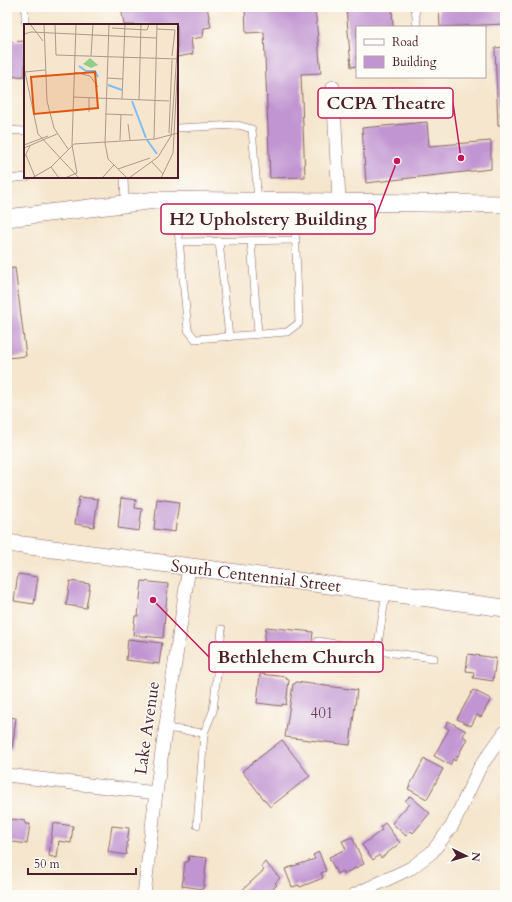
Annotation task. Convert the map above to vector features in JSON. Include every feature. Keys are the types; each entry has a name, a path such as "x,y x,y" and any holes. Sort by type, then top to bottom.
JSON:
{"street":[{"path":"333,87 339,201"},
{"path":"7,218 156,200 505,204"},
{"name":"South Centennial Street","path":"7,543 505,608"},
{"name":"Lake Avenue","path":"144,895 156,793 189,567"},
{"path":"354,895 411,868 432,852 452,826 480,768 505,732"},
{"path":"7,776 156,793"}],"lane":[{"path":"25,7 26,21"},
{"path":"415,7 417,26"},
{"path":"178,128 238,125 252,129 258,201"},
{"path":"7,130 24,131"},
{"path":"7,179 24,177"},
{"path":"124,178 125,204"},
{"path":"175,200 188,330 195,339 287,332 299,323 294,202"},
{"path":"179,242 296,240"},
{"path":"219,241 229,336"},
{"path":"251,241 258,334"},
{"path":"377,651 386,593"},
{"path":"197,825 204,733 213,711 222,629"},
{"path":"318,641 377,651 434,658"},
{"path":"165,728 204,733"}],"building":[{"path":"121,7 207,7 211,27 204,28 203,37 191,39 193,54 178,57 178,24 124,24"},
{"path":"245,7 315,7 321,73 301,74 305,177 270,178 264,32 246,33"},
{"path":"346,7 392,7 393,26 356,26 356,66 351,67"},
{"path":"439,7 505,7 505,24 440,26"},
{"path":"24,41 24,76 7,77 7,42"},
{"path":"505,47 505,125 498,125 495,48"},
{"path":"427,122 429,146 491,141 491,169 366,183 362,128"},
{"path":"15,268 26,356 7,358 7,269"},
{"path":"79,497 98,499 94,527 75,524"},
{"path":"121,498 136,500 135,508 142,509 139,531 118,528"},
{"path":"157,499 179,502 175,532 154,529"},
{"path":"18,574 38,577 34,604 14,601"},
{"path":"70,581 90,584 86,608 66,605"},
{"path":"142,581 168,584 163,638 133,635 135,616 138,616"},
{"path":"266,627 313,632 309,670 261,665"},
{"path":"128,639 162,643 159,664 126,660"},
{"path":"468,654 496,658 493,681 473,678 474,672 466,671"},
{"path":"260,674 287,677 286,679 289,680 286,705 282,704 282,706 257,703"},
{"path":"296,682 357,690 350,745 285,737 293,684"},
{"path":"473,690 491,699 481,717 477,715 471,726 457,719"},
{"path":"7,717 16,718 12,749 7,749"},
{"path":"448,721 466,731 463,736 467,739 455,761 453,759 450,765 434,756 449,729 445,727"},
{"path":"282,740 310,776 270,807 242,771"},
{"path":"424,759 443,769 427,799 408,789"},
{"path":"410,796 430,813 413,833 411,831 406,836 392,823 409,804 405,801"},
{"path":"11,819 25,821 25,824 30,824 27,844 7,841 7,820"},
{"path":"53,823 73,826 71,843 59,841 57,858 49,856"},
{"path":"385,823 400,843 381,858 379,855 373,860 362,845 382,830 380,827"},
{"path":"112,826 129,828 126,855 108,852"},
{"path":"352,837 364,864 343,874 342,871 337,874 329,857 346,849 342,841"},
{"path":"319,852 326,871 321,873 323,878 300,887 299,885 292,887 285,869 315,859 313,855"},
{"path":"189,856 207,858 203,889 182,886 185,862 188,862"},
{"path":"265,862 280,878 275,883 277,885 265,895 241,895 239,893 264,870 261,867"}],"place":[{"name":"CCPA Theatre","path":"461,158"},
{"name":"H2 Upholstery Building","path":"397,161"},
{"name":"Bethlehem Church","path":"153,600"}]}
